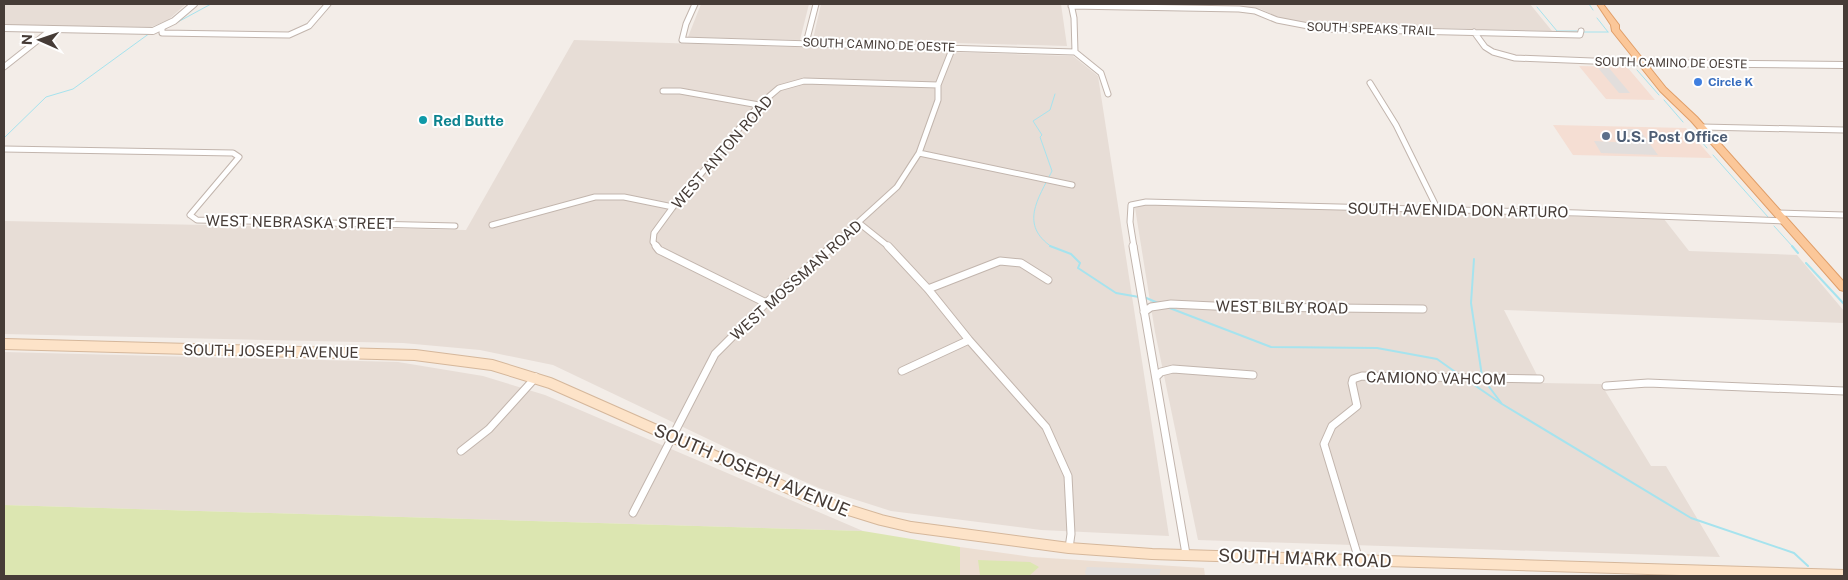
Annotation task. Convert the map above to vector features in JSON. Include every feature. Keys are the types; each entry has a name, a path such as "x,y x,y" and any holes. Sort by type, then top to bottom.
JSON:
{"main road":[{"path":"1600,4 1615,24 1615,29 1646,63 1686,113 1702,127 1844,288"},
{"name":"SOUTH JOSEPH AVENUE","path":"4,344 415,355 492,365 536,378 810,498 881,520 945,532 1069,548 1186,554"},
{"name":"SOUTH MARK ROAD","path":"1186,554 1844,575"}],"street":[{"path":"4,28 142,32 162,28 174,21 194,4"},
{"path":"162,28 162,33 289,35 309,26 328,4"},
{"name":"SOUTH CAMINO DE OESTE","path":"695,4 686,24 682,40 1075,52"},
{"path":"806,43 816,4"},
{"path":"1071,5 1074,18 1075,52 1101,73 1108,94"},
{"name":"SOUTH SPEAKS TRAIL","path":"1071,5 1239,9 1255,11 1277,20 1324,29 1548,33 1572,36 1580,35 1581,31"},
{"path":"4,67 52,29"},
{"name":"SOUTH CAMINO DE OESTE","path":"1474,32 1485,46 1496,55 1526,60 1844,66"},
{"name":"WEST MOSSMAN ROAD","path":"633,513 715,354 766,303 859,223 897,187 919,153 938,100 938,85 952,47"},
{"path":"1506,63 1510,57"},
{"name":"WEST ANTON ROAD","path":"766,303 659,250 652,242 654,233 673,206 760,105 780,88 804,81 938,85"},
{"path":"1370,83 1396,125 1438,210"},
{"path":"663,91 680,91 760,105"},
{"path":"1702,127 1844,130"},
{"name":"WEST NEBRASKA STREET","path":"4,149 238,154 239,157 194,207 190,215 197,220 454,226"},
{"path":"919,153 1072,186"},
{"path":"492,225 601,196 625,197 673,206"},
{"name":"SOUTH AVENIDA DON ARTURO","path":"1144,312 1130,222 1131,205 1146,202 1578,213 1785,221"},
{"path":"1778,213 1844,215"},
{"path":"859,223 885,243 928,289 1046,427 1068,476 1071,534 1069,548"},
{"path":"928,289 1000,261 1021,263 1048,280"},
{"name":"WEST BILBY ROAD","path":"1144,312 1150,307 1171,304 1235,307 1422,309"},
{"path":"1144,312 1186,554"},
{"path":"902,371 970,340"},
{"path":"1156,377 1161,372 1173,369 1253,375"},
{"name":"CAMIONO VAHCOM","path":"1359,560 1324,444 1332,426 1357,406 1352,383 1353,378 1362,376 1451,376 1520,380 1540,379"},
{"path":"462,451 489,429 536,378"},
{"path":"1606,386 1648,383 1844,391"}],"shaded area":[{"path":"4,4 186,4 168,20 151,27 4,25"},
{"path":"701,4 809,4 800,40 688,37"},
{"path":"821,4 1061,4 1067,46 813,39"},
{"path":"1136,4 1530,4 1552,31 1323,25 1279,18 1261,9 1237,6"},
{"path":"574,40 1073,56 1098,76 1169,536 1041,530 891,511 819,488 729,449 553,365 480,350 403,343 4,334 4,221 466,230"},
{"path":"1579,66 1627,67 1655,100 1606,99"},
{"path":"1598,68 1609,68 1630,93 1619,93"},
{"path":"1553,125 1686,128 1712,158 1573,155"},
{"path":"1623,129 1639,129 1658,155 1601,153 1594,141 1633,143"},
{"path":"1146,204 1664,219 1689,251 1797,255 1844,311 1844,323 1504,310 1541,383 1601,384 1651,466 1666,466 1720,557 1198,540 1155,332 1135,208"},
{"path":"4,352 398,362 483,376 545,395 863,531 4,505"},
{"path":"960,547 1032,557 1204,568 1205,576 960,576"},
{"path":"1087,567 1161,569 1159,576 1086,576"}],"green space":[{"path":"4,505 863,531 960,547 960,576 4,576"},
{"path":"978,560 1030,562 1039,567 1029,576 968,576 980,575"}],"waterway":[{"path":"176,23 211,4"},
{"path":"1589,4 1593,10"},
{"path":"1537,7 1557,31 1577,31"},
{"path":"1584,32 1608,32 1597,18"},
{"path":"4,138 46,97 73,89 150,33"},
{"path":"1637,70 1659,95"},
{"path":"1051,247 1042,239 1036,230 1034,221 1034,211 1037,202 1052,171 1040,137 1042,135 1033,121 1050,110 1055,94"},
{"path":"1664,100 1683,122"},
{"path":"1693,132 1707,148"},
{"path":"1713,155 1768,217"},
{"path":"1774,226 1793,247"},
{"path":"1792,246 1798,253"},
{"path":"1051,247 1071,254 1080,263 1078,268 1116,293 1139,297"},
{"path":"1474,259 1471,303 1482,376"},
{"path":"1806,263 1844,304"},
{"path":"1144,297 1158,303"},
{"path":"1167,307 1271,347 1377,348 1437,359 1461,376"},
{"path":"1467,380 1502,404"},
{"path":"1484,380 1502,404"},
{"path":"1502,404 1691,518 1794,553 1808,566"}],"place":[{"name":"Circle K","path":"1698,82"},
{"name":"Red Butte","path":"423,120"},
{"name":"U.S. Post Office","path":"1606,136"}]}
